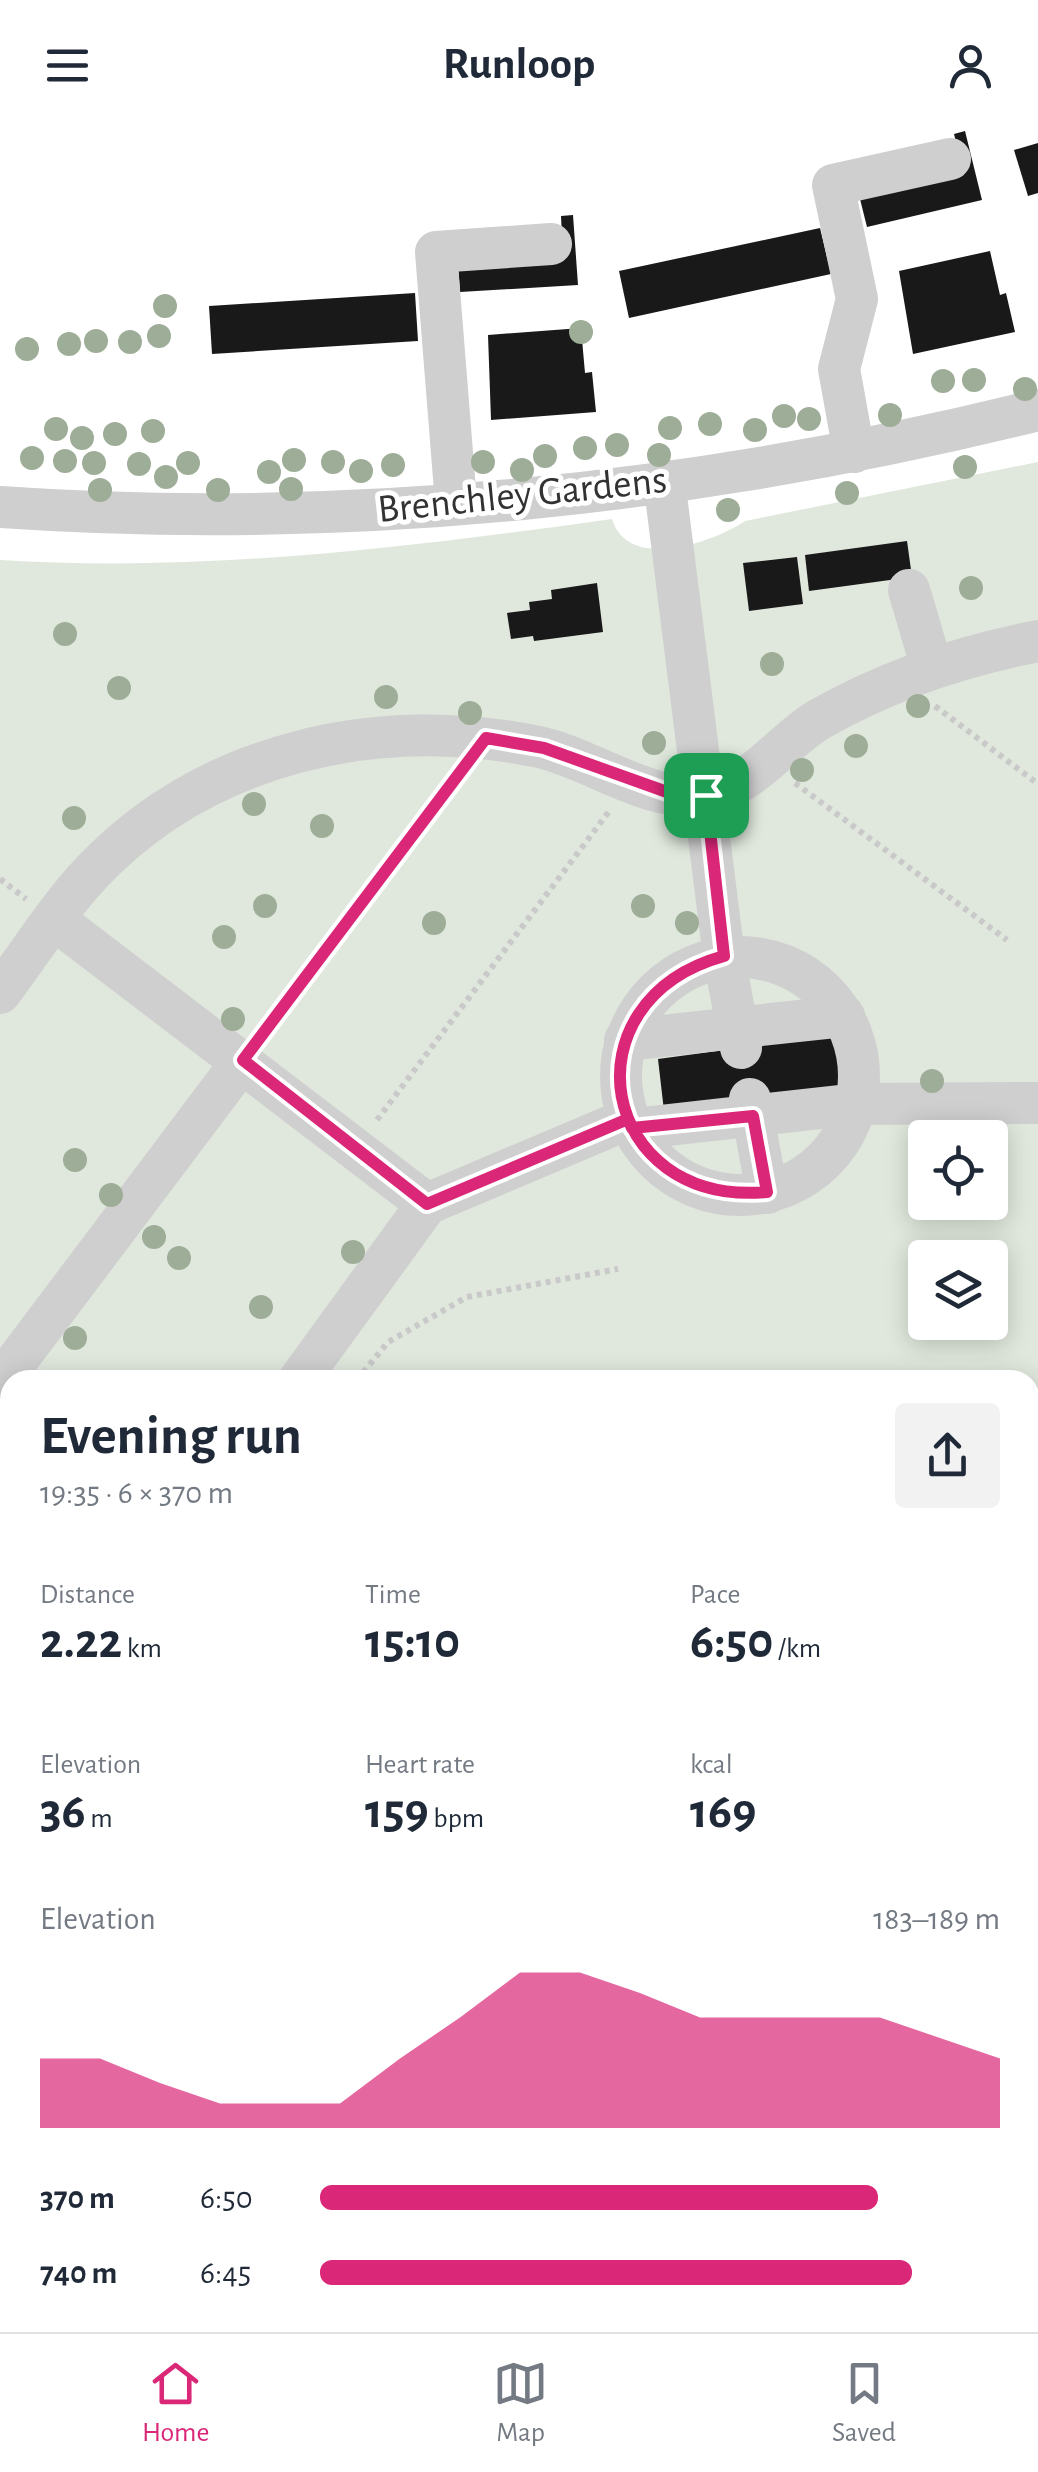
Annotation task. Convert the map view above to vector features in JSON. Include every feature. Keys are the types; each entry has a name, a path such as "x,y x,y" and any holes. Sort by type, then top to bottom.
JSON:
{"street":[{"path":"854,452 839,369 858,298 832,185 950,159"},
{"path":"456,503 436,252 551,244"},
{"name":"Brenchley Gardens","path":"0,507 121,516 248,515 456,503 664,480 854,452 1038,410"},
{"path":"664,480 724,956 740,1038"},
{"path":"909,590 916,674"},
{"path":"0,993 92,872 151,822 207,786 273,759 338,740 405,734 486,738 544,748 667,792 706,795 738,781 814,722 916,674 1038,640"},
{"path":"55,920 427,1204"},
{"path":"724,956 760,957 793,968 822,988 844,1016 856,1044 860,1074 857,1104 844,1135 824,1161 798,1181 767,1192 735,1195 704,1190 675,1176 650,1155 630,1124 621,1093 625,1040 640,1010 662,984 691,966 724,956"},
{"path":"625,1040 740,1038 844,1016"},
{"path":"10,1370 243,1060"},
{"path":"308,1370 410,1234 427,1204 630,1124 752,1108 1038,1102"},
{"path":"752,1108 767,1192"}],"path":[{"path":"916,674 1038,784"},
{"path":"243,1060 486,738"},
{"path":"765,761 1007,940"},
{"path":"356,1148 632,781"},
{"path":"365,1370 388,1342 467,1296 618,1269"}],"shaded area":[{"path":"1038,462 1038,1370 0,1370 0,560 153,563 307,555 612,519 621,535 635,545 652,549 693,544 745,521"}],"building":[{"path":"965,131 982,200 867,227 860,199 964,175 954,134"},
{"path":"1038,143 1038,193 1028,196 1014,150"},
{"path":"573,215 578,285 460,292 458,265 563,258 561,216"},
{"path":"820,228 831,274 629,318 619,271"},
{"path":"990,251 1000,295 1006,293 1015,332 913,354 899,271"},
{"path":"415,293 418,341 212,354 209,306"},
{"path":"581,328 585,373 592,372 596,412 491,420 488,335"},
{"path":"907,541 912,577 809,591 805,555"},
{"path":"797,557 803,604 749,611 743,563"},
{"path":"597,583 603,632 534,641 533,636 511,639 507,613 530,610 529,602 552,599 551,590"},
{"path":"838,1035 845,1087 664,1111 658,1059"}],"route":[{"path":"706,795 667,792 544,748 486,738 243,1060 427,1204 628,1119 632,1128 753,1116 767,1192 735,1195 704,1190 675,1176 650,1155 632,1128 621,1093 620,1066 625,1040 640,1010 662,984 691,966 724,956 706,795"}]}
